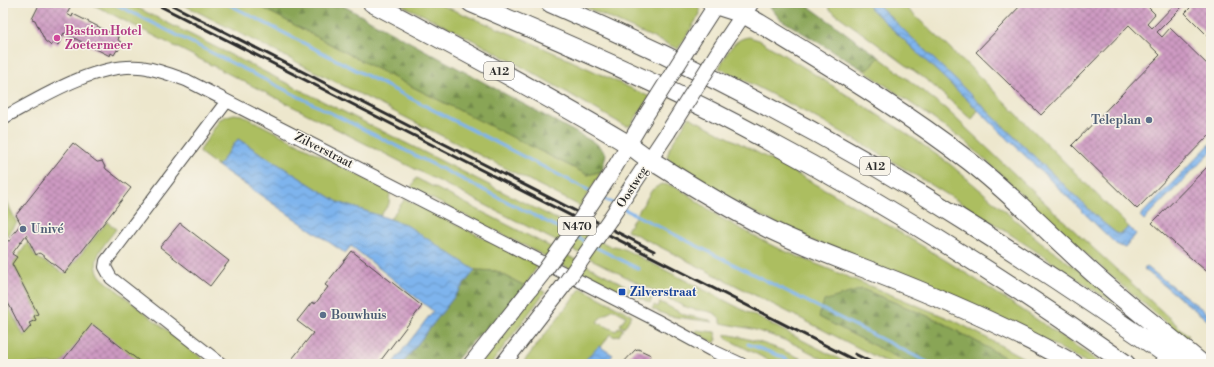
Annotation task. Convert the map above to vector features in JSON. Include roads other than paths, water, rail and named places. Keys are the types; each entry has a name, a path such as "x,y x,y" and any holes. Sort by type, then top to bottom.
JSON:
{"highway":[{"name":"A12","path":"372,3 462,50 628,144 649,160 721,203 771,230 806,246 971,312 1036,343 1074,364"},
{"name":"A12","path":"471,3 640,77 727,119 804,161 894,212 973,260 1126,364"},
{"name":"A12","path":"550,3 650,48 717,81 868,163 990,237 1103,311 1180,364"},
{"path":"714,4 747,8 914,120 976,167 1021,205 1085,266 1202,364"}],"main road":[{"name":"Oostweg","path":"471,364 543,274 575,228 609,177 714,4"},
{"name":"Oostweg","path":"503,364 595,242 668,132 747,8"}],"street":[{"name":"Zilverstraat","path":"3,118 80,78 99,72 121,68 139,67 169,74 186,80 741,364"},
{"path":"217,363 110,278 105,267 106,261 227,101"}],"water":[{"path":"865,3 876,3 1100,220 1117,234 1122,233 1129,227 1136,234 1125,248 1116,244"},
{"path":"238,139 338,202 405,224 475,270 402,364 392,364 433,311 351,246 345,253 218,166"},
{"path":"1211,143 1211,152 1144,220 1140,216"},
{"path":"1147,267 1211,316 1211,323 1144,269"},
{"path":"599,346 613,355 605,364 581,364"}],"waterway":[{"path":"113,3 567,232"},
{"path":"226,3 594,193"},
{"path":"600,197 615,204"},
{"path":"622,208 931,364"},
{"path":"574,236 588,243"},
{"path":"595,247 639,269"},
{"path":"748,344 780,356 793,363"}],"railway":[{"path":"154,3 862,364"},
{"path":"168,3 654,251"},
{"path":"855,354 875,364"}],"place":[{"name":"Bastion Hotel Zoetermeer","path":"57,38"},
{"name":"Teleplan","path":"1149,120"},
{"name":"Univé","path":"23,229"},
{"name":"Zilverstraat","path":"622,292"},
{"name":"Bouwhuis","path":"323,315"}]}
